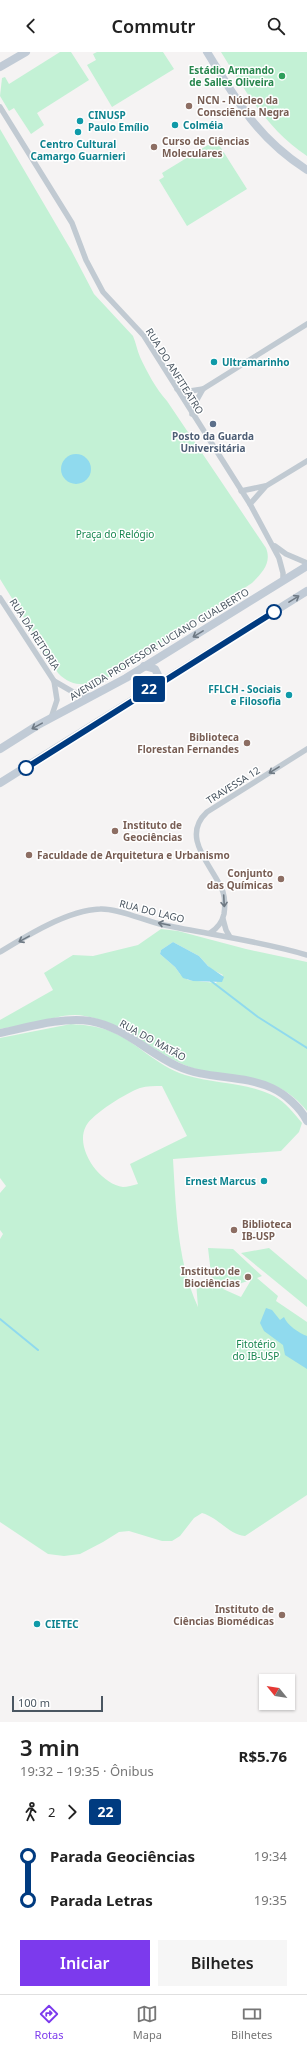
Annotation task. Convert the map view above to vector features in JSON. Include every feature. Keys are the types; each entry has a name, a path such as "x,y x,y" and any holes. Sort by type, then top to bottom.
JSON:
{"street":[{"path":"0,68 26,52"},
{"path":"207,52 256,127 273,146 307,170"},
{"name":"RUA DO ANFITEATRO","path":"0,107 72,223 86,260 103,292 144,336 250,504 273,544 282,567 283,582"},
{"path":"177,388 190,391 203,389 307,324"},
{"path":"192,414 194,405 203,389"},
{"path":"250,504 266,486 307,461"},
{"path":"241,491 266,486"},
{"name":"RUA DO ANFITEATRO","path":"273,544 286,554 307,564"},
{"name":"AVENIDA PROFESSOR LUCIANO GUALBERTO","path":"0,749 50,719 94,697 283,582 307,564"},
{"path":"1,782 307,591"},
{"name":"RUA DA REITORIA","path":"0,598 54,680 73,692 94,697"},
{"path":"160,657 159,662 162,671 170,676"},
{"path":"144,666 155,669 158,675 157,684"},
{"name":"RUA DA REITORIA","path":"50,719 57,700 54,680"},
{"name":"TRAVESSA 12","path":"230,937 223,919 223,892 197,844 196,832 199,821 207,812 307,749"},
{"name":"RUA DO LAGO","path":"0,952 48,925 83,912 99,909 110,909 165,925 230,937 307,955"},
{"path":"210,933 218,928 223,919"},
{"name":"RUA DO MATÃO","path":"0,1033 59,1021 75,1020 109,1026 125,1034 176,1066 190,1071 258,1083 272,1088 293,1104 303,1114 307,1121"}],"green space":[{"path":"60,52 71,52 89,80 37,113 44,125 31,134 14,108 9,111 0,96 2,78 5,77 9,84"},
{"path":"97,52 163,52 174,69 112,107 87,65 96,60 93,54"},
{"path":"221,52 307,52 307,156 280,134 258,109"},
{"name":"Praça do Relógio","path":"0,129 71,250 94,294 133,336 140,357 155,386 167,401 268,553 265,567 252,583 101,682 89,684 73,683 63,678 58,673 0,579"},
{"path":"216,140 247,189 187,226 159,180 164,177 162,173"},
{"path":"161,929 178,931 246,949 307,962 307,1111 293,1097 279,1087 248,1078 199,1070 182,1064 118,1027 90,1017 75,1015 64,1016 22,1026 0,1029 0,1020 53,990 44,973 73,955 93,956 138,945","holes":["173,942 199,956 211,969 223,975 216,983 188,980 160,954 161,950"]},
{"name":"Fitotério do IB-USP","path":"71,1024 105,1029 129,1041 155,1060 174,1071 196,1078 252,1088 274,1096 286,1105 302,1123 299,1132 281,1151 173,1159 177,1215 182,1253 191,1290 198,1307 196,1282 210,1279 213,1291 208,1248 233,1249 262,1276 257,1278 278,1296 276,1301 307,1322 307,1495 245,1536 239,1535 228,1529 214,1518 202,1513 194,1518 180,1536 172,1541 162,1541 129,1531 119,1532 80,1554 64,1556 48,1554 0,1522 0,1239 3,1234 0,1230 0,1193 6,1186 0,1178 0,1038","holes":["162,1086 187,1136 130,1164 138,1184 123,1187 114,1184 98,1172 91,1164 86,1154 83,1144 83,1135 86,1126 95,1116 134,1090 143,1087","251,1280 241,1297 223,1289"]},
{"path":"269,1248 307,1280 307,1307 241,1253"}],"water":[{"path":"76,454 87,458 91,469 87,480 76,484 65,480 61,469 65,458"},
{"path":"173,942 199,956 208,966 224,977 222,982 193,981 183,978 175,967 160,954 161,950"},
{"path":"266,1308 272,1310 280,1320 284,1317 288,1323 300,1333 307,1336 307,1369 285,1355 283,1345 264,1331 260,1323"}],"waterway":[{"path":"211,981 258,1017 307,1048"},
{"path":"0,1319 38,1350"}],"bus line":[{"name":"22","path":"26,768 157,684 274,612"}],"place":[{"name":"Estádio Armando de Salles Oliveira","path":"282,76"},
{"name":"NCN - Núcleo da Consciẽncia Negra","path":"189,106"},
{"name":"CINUSP Paulo Emílio","path":"80,121"},
{"name":"Colméia","path":"175,125"},
{"name":"Centro Cultural Camargo Guarnieri","path":"78,132"},
{"name":"Curso de Ciências Moleculares","path":"154,147"},
{"name":"Ultramarinho","path":"214,362"},
{"name":"Posto da Guarda Universitária","path":"213,424"},
{"name":"FFLCH - Sociais e Filosofia","path":"289,695"},
{"name":"Biblioteca Florestan Fernandes","path":"247,743"},
{"name":"Instituto de Geociências","path":"115,831"},
{"name":"Faculdade de Arquitetura e Urbanismo","path":"29,855"},
{"name":"Conjunto das Químicas","path":"281,879"},
{"name":"Ernest Marcus","path":"264,1181"},
{"name":"Biblioteca IB-USP","path":"234,1230"},
{"name":"Instituto de Biociências","path":"248,1277"},
{"name":"Instituto de Ciências Biomédicas","path":"282,1615"},
{"name":"CIETEC","path":"37,1624"}]}
